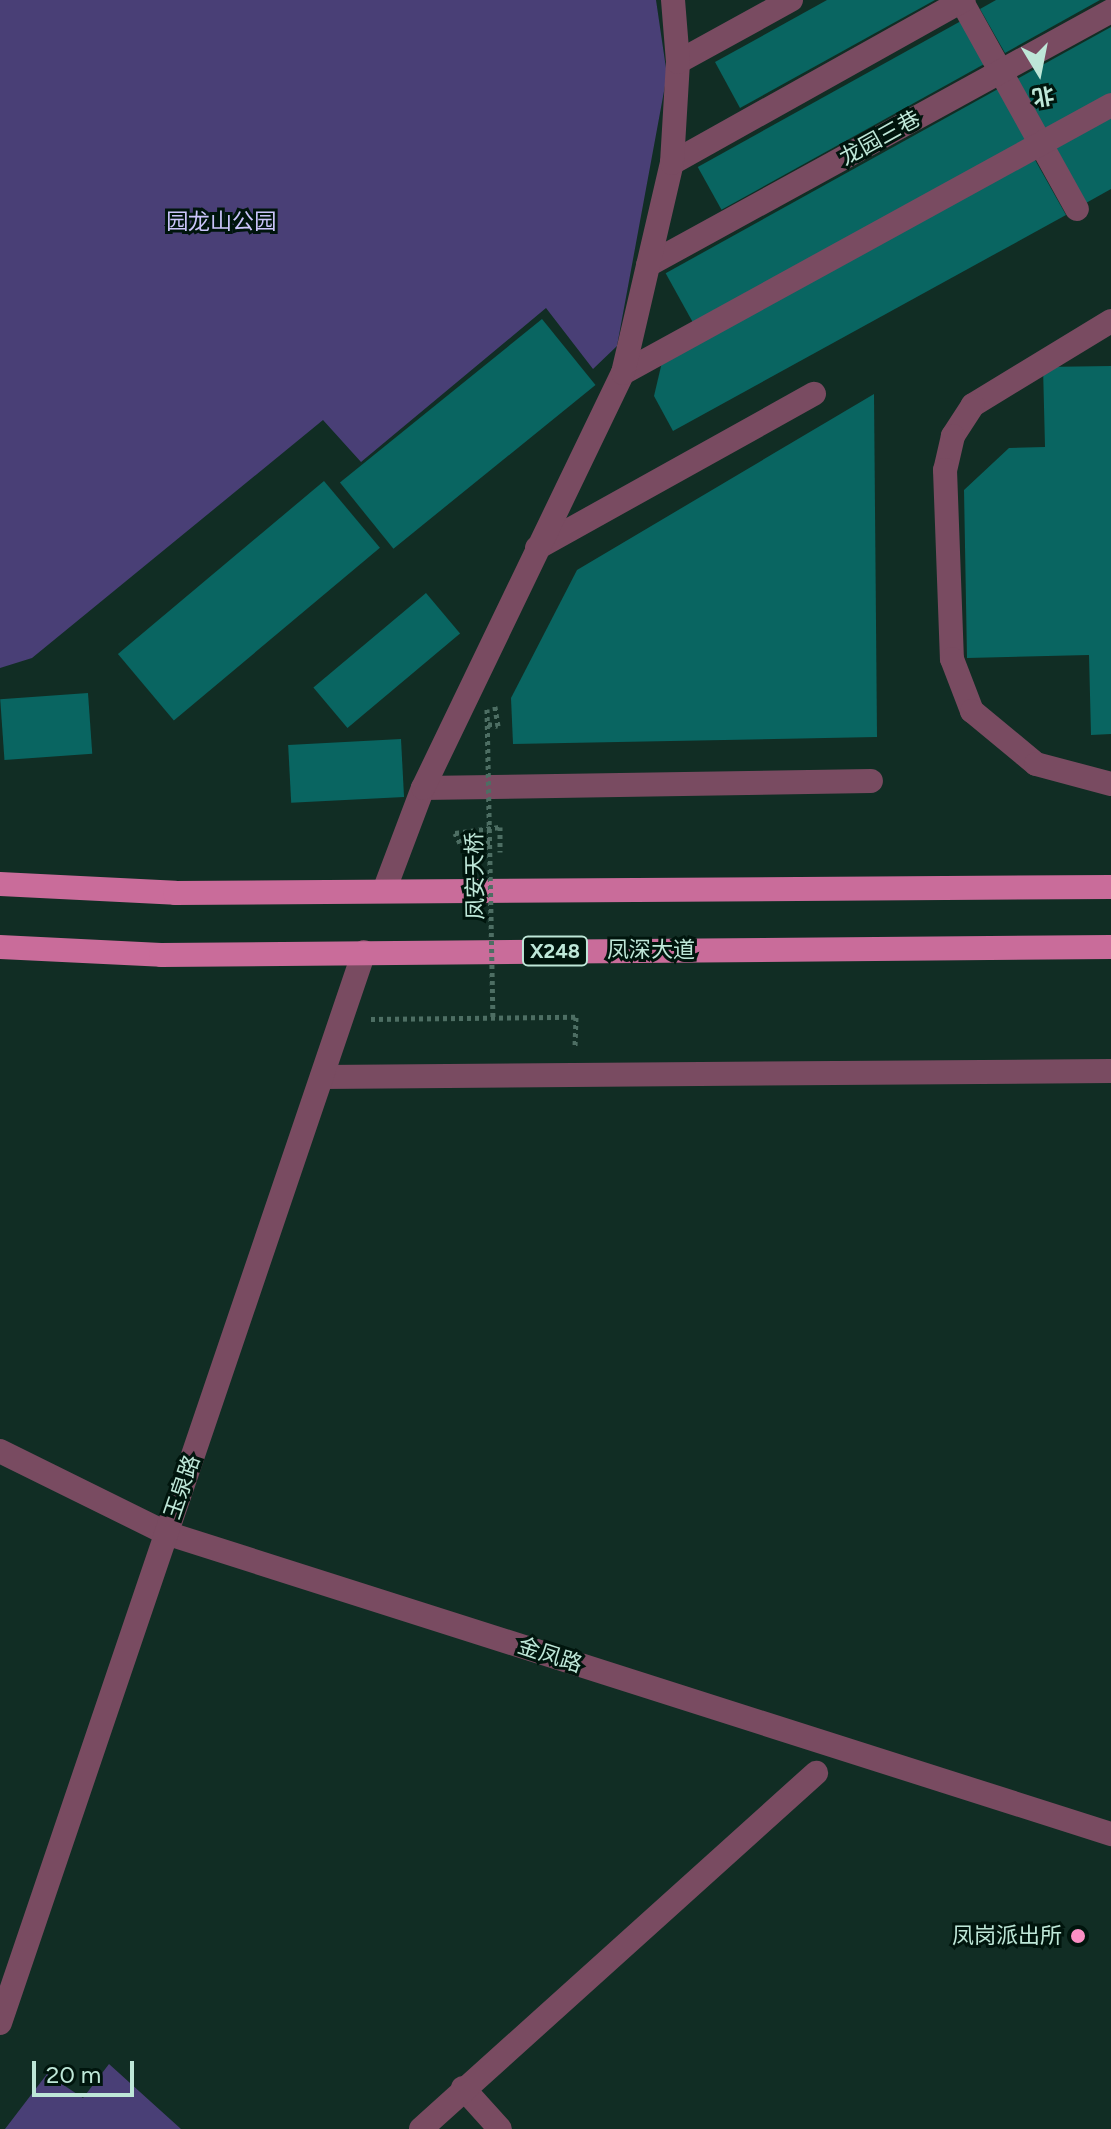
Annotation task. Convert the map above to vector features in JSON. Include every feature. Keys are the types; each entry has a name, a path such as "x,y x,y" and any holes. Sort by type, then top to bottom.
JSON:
{"main road":[{"path":"0,884 384,891 1111,887"},
{"name":"凤深大道","path":"0,947 146,955 1111,947"}],"street":[{"path":"384,891 423,788 623,373 672,163 678,62 673,0"},
{"path":"678,62 791,0"},
{"path":"672,163 962,0 1077,209"},
{"name":"龙园三巷","path":"648,265 1111,11"},
{"path":"623,373 1111,105"},
{"path":"1111,321 973,405 953,436 945,470 952,659 972,711 1036,764 1111,784"},
{"path":"537,548 814,394"},
{"path":"423,788 871,781"},
{"name":"玉泉路","path":"0,2023 364,952"},
{"path":"322,1077 1111,1071"},
{"name":"金凤路","path":"0,1451 166,1533 1111,1834"},
{"path":"421,2129 816,1773"},
{"path":"463,2088 500,2129"}],"path":[{"name":"凤安天桥","path":"487,709 493,1019"},
{"path":"490,843 460,843 455,833 500,827 500,852"},
{"path":"342,1018 576,1017"}],"green space":[{"name":"园龙山公园","path":"0,0 656,0 667,75 617,346 593,369 546,308 361,462 323,420 32,658 0,668"},
{"path":"109,2064 181,2129 5,2129 47,2074 83,2098"}],"building":[{"path":"827,0 935,0 740,108 715,62"},
{"path":"996,0 1100,0 1005,53 980,9"},
{"path":"961,21 985,64 721,210 698,167"},
{"path":"1111,27 1111,94 1045,130 1017,79"},
{"path":"998,89 1026,140 694,324 666,273"},
{"path":"1111,116 1111,189 1086,203 1055,146"},
{"path":"1034,158 1066,215 673,431 654,396 662,362"},
{"path":"542,319 595,385 393,549 340,483"},
{"path":"1111,366 1111,734 1091,735 1089,655 967,658 964,490 1009,448 1045,447 1043,367"},
{"path":"874,394 877,737 513,744 511,698 577,570"},
{"path":"324,481 380,548 174,721 118,654"},
{"path":"426,593 460,634 347,728 313,687"},
{"path":"88,693 92,754 4,760 0,699"},
{"path":"401,739 404,797 291,803 288,745"}],"place":[{"name":"凤岗派出所","path":"1078,1936"}]}
